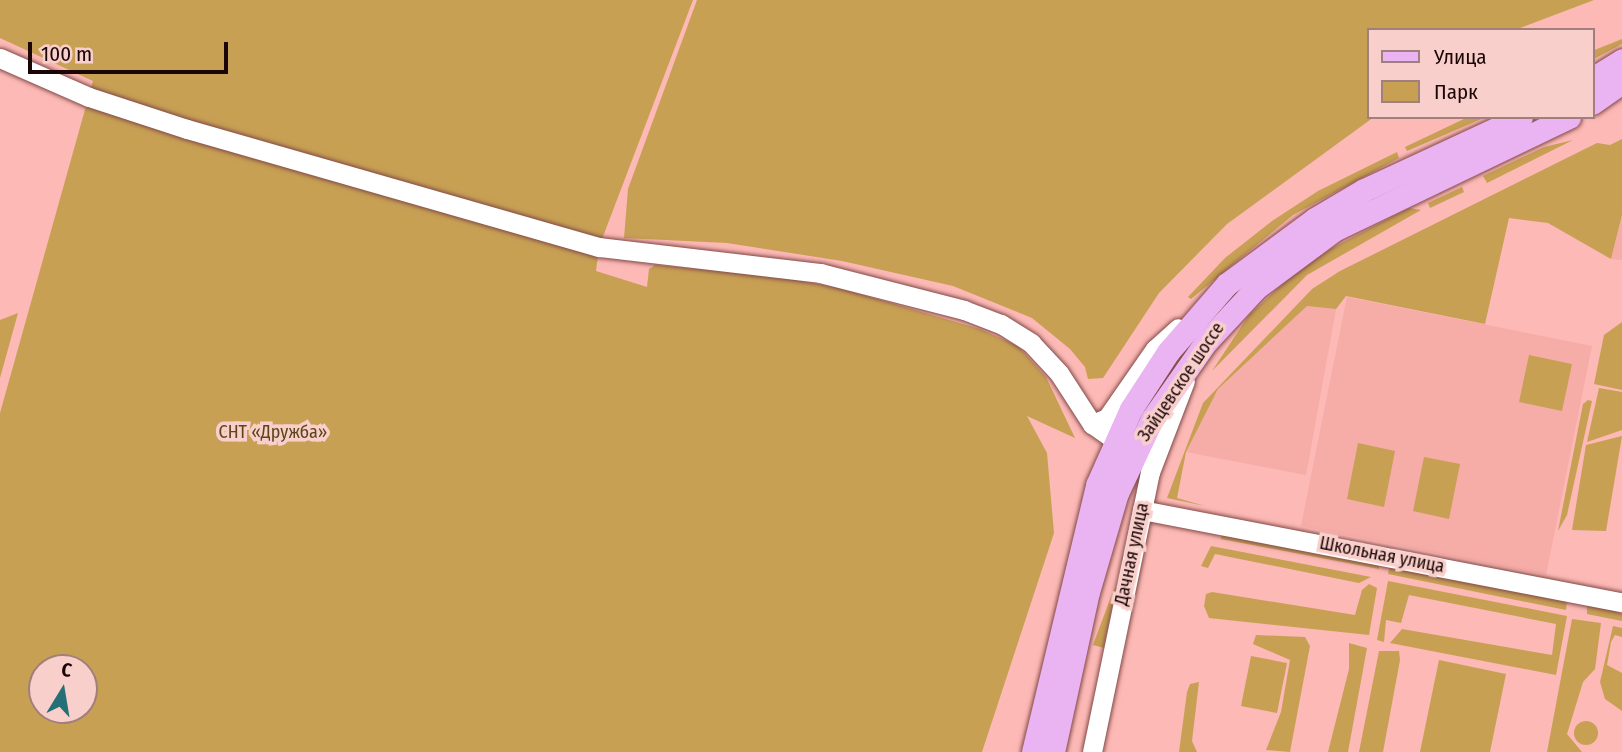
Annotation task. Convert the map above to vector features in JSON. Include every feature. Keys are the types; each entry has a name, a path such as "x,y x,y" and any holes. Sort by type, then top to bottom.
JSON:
{"main road":[{"path":"1594,78 1622,60"},
{"path":"1594,103 1622,82"},
{"name":"Зайцевское шоссе","path":"1033,752 1082,538 1115,440 1153,373 1207,302 1274,247 1364,190 1517,119"},
{"name":"Зайцевское шоссе","path":"1053,752 1106,525 1152,419 1192,361 1241,301 1322,238 1374,208 1565,119"}],"street":[{"path":"0,58 89,97 174,125 599,247 808,271 964,310 1010,329 1042,353 1092,424 1115,440 1135,439 1152,419"},
{"path":"1594,103 1622,89"},
{"path":"1092,424 1107,418 1155,349 1207,302"},
{"name":"Дачная улица","path":"1092,752 1157,446 1192,361"},
{"path":"1106,525 1120,462 1115,440"},
{"name":"Школьная улица","path":"1142,510 1622,602"}],"shaded area":[{"path":"1622,215 1622,260 1611,259"},
{"path":"1347,297 1592,346 1546,575 1301,526"},
{"path":"1307,306 1336,309 1306,475 1186,452 1218,389"}],"green space":[{"name":"СНТ «Дружба»","path":"0,0 693,0 599,247 596,271 647,287 649,269 655,265 779,277 839,288 980,329 1018,346 1046,377 1075,438 1027,416 1047,453 1054,533 982,752 0,752 0,413 93,81 0,38"},
{"path":"697,0 1594,0 1520,28 1366,28 1366,119 1371,119 1227,224 1159,293 1103,378 1088,379 1085,367 1070,349 1032,318 953,286 842,261 727,243 624,238 628,189"},
{"path":"1622,39 1622,44 1594,59 1594,50"},
{"path":"1464,119 1481,119 1407,151 1405,147"},
{"path":"1622,139 1622,215 1611,259 1548,223 1509,218 1485,324 1346,296 1336,309 1307,306 1218,389 1186,452 1177,498 1205,506 1167,498 1203,403 1312,289 1340,271 1597,143 1610,145"},
{"path":"1573,140 1487,183 1483,176 1544,147"},
{"path":"1397,152 1399,158 1293,215 1191,299 1188,297 1225,258 1272,221 1318,191"},
{"path":"1462,187 1464,192 1430,208 1428,203"},
{"path":"1409,208 1421,210 1307,275 1212,371 1249,315 1290,277 1332,248"},
{"path":"18,313 0,378 0,320"},
{"path":"1622,322 1622,390 1594,384 1604,335"},
{"path":"1529,355 1572,364 1562,411 1519,402"},
{"path":"1599,388 1622,392 1622,430 1587,442"},
{"path":"1588,400 1592,401 1567,515 1558,531 1583,404"},
{"path":"1622,436 1606,531 1572,530 1586,445"},
{"path":"1358,443 1395,451 1384,507 1347,499"},
{"path":"1424,457 1460,464 1449,519 1413,511"},
{"path":"1221,533 1379,560 1379,569 1221,539"},
{"path":"1211,546 1371,577 1359,583 1215,554 1208,568 1201,566"},
{"path":"1390,563 1567,601 1566,610 1388,574"},
{"path":"1388,581 1567,616 1556,675 1390,643 1402,629 1552,655 1556,624 1409,595 1401,623 1386,620 1384,642 1377,640"},
{"path":"1369,584 1377,588 1369,635 1209,618 1204,606 1206,594 1212,592 1355,615 1362,590"},
{"path":"1116,587 1104,648 1093,645 1112,594"},
{"path":"1587,603 1606,606 1622,614 1622,621 1587,614"},
{"path":"1572,619 1601,623 1595,669 1583,682 1567,734 1582,752 1547,752"},
{"path":"1613,626 1622,628 1622,637 1615,635 1611,642 1607,665 1622,673 1622,711 1605,699 1600,682"},
{"path":"1256,635 1305,637 1310,646 1290,752 1266,750 1281,712 1290,660 1253,644"},
{"path":"1349,643 1367,648 1348,752 1328,752 1349,669"},
{"path":"1379,651 1399,651 1400,660 1383,752 1359,752"},
{"path":"1251,656 1287,663 1277,713 1241,706"},
{"path":"1439,660 1506,674 1490,752 1420,752"},
{"path":"1199,682 1192,741 1197,752 1179,752 1187,692 1190,684"},
{"path":"1586,721 1597,728 1598,733 1591,744 1586,745 1575,738 1574,733 1581,722"}]}
